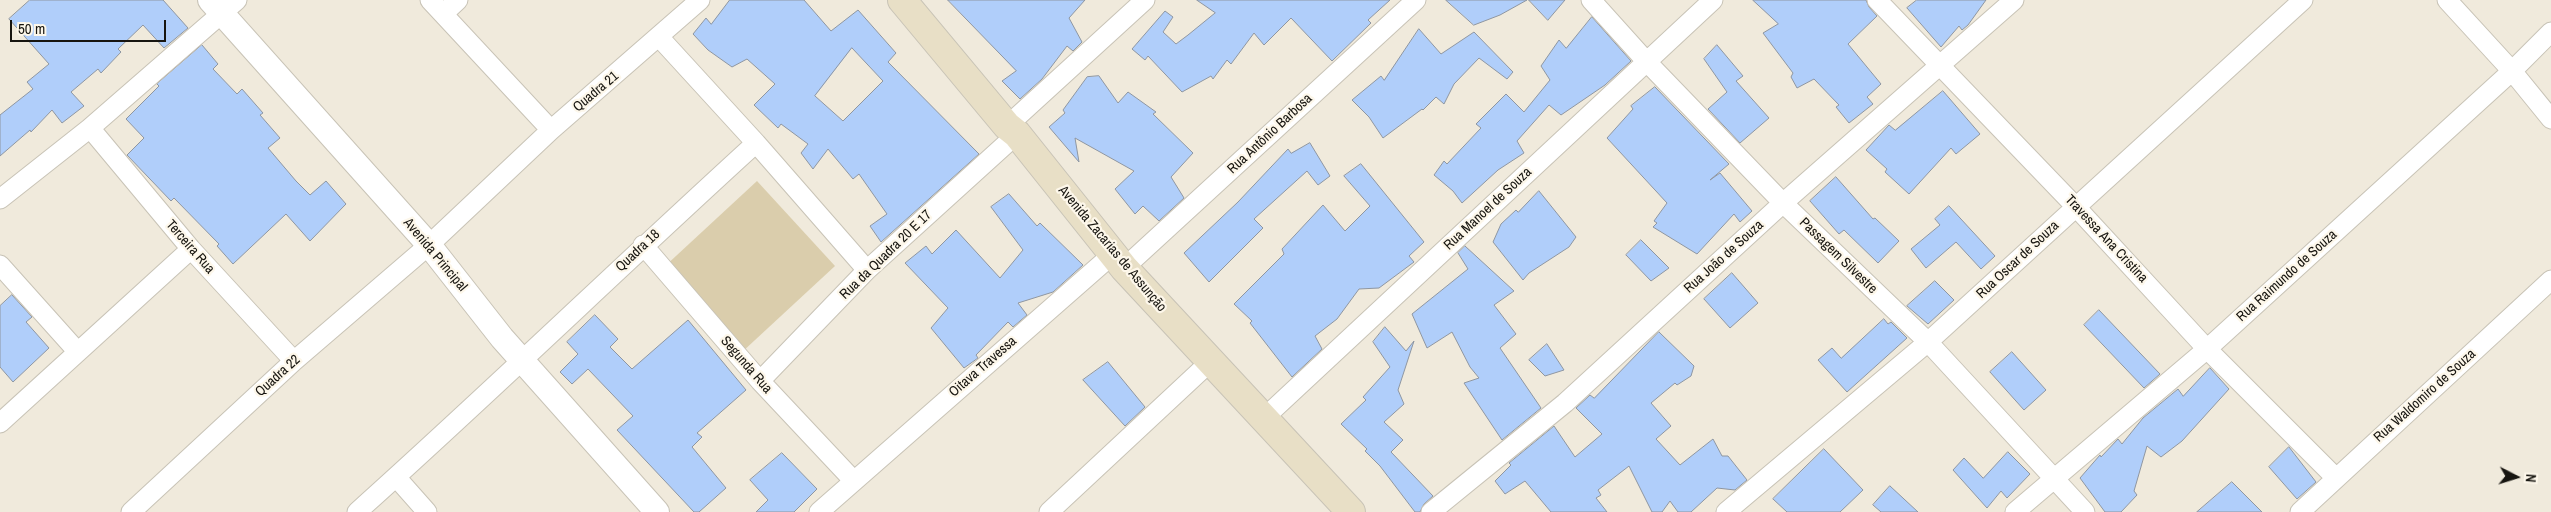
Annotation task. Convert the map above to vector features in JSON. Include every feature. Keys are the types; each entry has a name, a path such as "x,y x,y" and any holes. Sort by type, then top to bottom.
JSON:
{"main road":[{"name":"Avenida Zacarias de Assunção","path":"902,0 1012,130 1118,261 1263,419 1352,512"}],"street":[{"path":"458,0 437,7 551,130"},
{"name":"Quadra 21","path":"429,245 551,130 700,0"},
{"name":"Rua da Quadra 20 E 17","path":"760,381 867,270 1144,0"},
{"name":"Rua Antônio Barbosa","path":"1118,261 1416,0"},
{"name":"Passagem Silvestre","path":"1591,0 1646,61 1783,203 1928,342 2085,512"},
{"name":"Rua Manoel de Souza","path":"1263,419 1713,0"},
{"name":"Travessa Ana Cristina","path":"1877,0 2076,207 2207,350 2336,478"},
{"name":"Rua João de Souza","path":"1431,512 1565,403 1783,203 2014,0"},
{"name":"Rua Oscar de Souza","path":"1726,512 1928,342 2303,0"},
{"path":"2447,0 2512,71 2551,119"},
{"path":"0,199 90,128 223,4"},
{"name":"Avenida Principal","path":"223,4 429,245 523,362 657,512"},
{"name":"Rua Raimundo de Souza","path":"2015,512 2207,350 2512,71 2551,32"},
{"path":"659,37 756,143 867,270"},
{"name":"Terceira Rua","path":"90,128 191,249 294,361"},
{"name":"Quadra 18","path":"523,362 643,245 756,143"},
{"name":"Quadra 22","path":"131,512 294,361 429,245"},
{"name":"Segunda Rua","path":"643,245 760,381 853,480"},
{"path":"0,423 191,249"},
{"name":"Oitava Travessa","path":"818,512 853,480 1118,261"},
{"path":"0,265 77,351"},
{"name":"Rua Waldomiro de Souza","path":"2300,512 2551,280"},
{"path":"1049,512 1211,361"},
{"path":"357,512 523,362"},
{"path":"396,477 427,512"}],"shaded area":[{"path":"757,181 835,266 741,353 663,268"}],"building":[{"path":"30,0 163,0 188,28 164,48 143,25 118,49 121,52 101,73 98,69 71,92 84,106 62,123 52,110 31,132 30,130 0,156 0,115 33,89 27,82 49,64 9,19"},
{"path":"730,0 804,0 831,31 858,10 896,53 888,62 979,154 881,242 870,226 887,214 859,174 853,179 828,149 813,169 801,153 808,144 781,124 778,128 754,105 775,84 747,59 732,67 708,50 693,34 706,18 711,24","holes":["852,48 883,81 843,121 815,96"]},
{"path":"948,0 1085,0 1069,18 1082,42 1073,51 1067,46 1042,79 1020,99 1002,81 1016,71"},
{"path":"1197,0 1390,0 1368,20 1371,23 1332,61 1291,18 1264,45 1254,33 1231,64 1227,60 1213,79 1211,76 1182,92 1148,56 1145,60 1132,49 1165,11 1173,17 1163,32 1176,44 1188,35 1215,13"},
{"path":"1446,0 1527,0 1500,15 1474,25"},
{"path":"1529,0 1565,0 1548,20"},
{"path":"1753,0 1866,0 1877,16 1848,44 1881,84 1867,97 1873,104 1849,123 1836,107 1839,105 1814,79 1797,88 1791,77 1793,73 1763,33 1778,24"},
{"path":"1917,0 1986,0 1968,25 1962,30 1959,26 1941,47 1907,8"},
{"path":"1592,17 1631,61 1605,85 1561,115 1549,105 1517,141 1524,153 1498,170 1462,203 1453,191 1434,175 1444,161 1447,164 1481,128 1476,124 1506,94 1524,112 1550,80 1541,66 1559,40 1566,48"},
{"path":"1419,29 1441,54 1474,32 1513,72 1507,79 1479,58 1454,84 1444,104 1436,97 1423,110 1383,138 1369,117 1352,100 1381,76 1384,80"},
{"path":"202,45 218,64 213,69 237,94 242,89 263,113 260,115 280,138 268,148 296,181 310,195 326,181 346,204 310,241 286,214 233,264 217,246 219,244 174,198 171,201 127,155 144,138 126,119 159,86 157,84"},
{"path":"1717,45 1743,76 1736,81 1769,118 1740,143 1708,109 1727,92 1704,59"},
{"path":"1099,76 1118,103 1128,92 1156,112 1153,114 1193,153 1171,177 1184,198 1159,221 1143,206 1135,214 1115,189 1134,171 1075,138 1079,162 1049,127 1065,113 1063,110 1087,77"},
{"path":"1655,87 1729,164 1710,180 1720,173 1752,211 1740,222 1734,214 1697,254 1653,227 1657,223 1654,221 1667,203 1607,138 1633,109 1631,106"},
{"path":"1943,91 1980,134 1956,154 1951,148 1909,194 1885,172 1887,169 1866,150 1889,125 1895,130"},
{"path":"1310,143 1330,176 1318,185 1307,171 1254,219 1263,228 1209,282 1184,253 1238,202 1288,149 1291,153"},
{"path":"1361,164 1424,242 1409,256 1414,262 1379,288 1359,289 1337,319 1315,336 1322,349 1292,377 1250,323 1252,321 1234,304 1284,254 1282,249 1323,205 1345,231 1370,206 1344,176"},
{"path":"1836,177 1873,219 1875,218 1899,241 1878,263 1844,230 1839,234 1810,201"},
{"path":"1539,191 1576,237 1569,247 1529,273 1523,280 1493,242 1501,224 1516,210 1518,212"},
{"path":"1009,194 1037,226 1040,223 1083,265 1053,292 1018,303 1027,315 1013,327 1008,322 976,355 978,358 964,368 931,328 948,308 905,263 926,246 932,254 956,230 1000,278 1023,250 991,207"},
{"path":"1949,206 1995,256 1981,269 1956,242 1926,268 1911,249 1940,225 1935,219"},
{"path":"1641,240 1669,268 1651,281 1626,255"},
{"path":"1465,246 1514,291 1494,305 1516,334 1500,348 1541,408 1502,440 1464,383 1479,378 1470,367 1452,332 1427,348 1412,314 1468,269 1458,253"},
{"path":"1732,273 1758,303 1730,328 1704,299"},
{"path":"1935,281 1954,300 1928,324 1907,306"},
{"path":"12,295 32,317 26,322 49,348 13,382 0,367 0,306"},
{"path":"2099,310 2160,374 2144,388 2084,325"},
{"path":"595,315 618,339 610,347 632,369 688,320 746,390 697,433 702,437 692,447 726,488 699,512 694,512 617,430 633,416 588,369 572,384 560,372 578,354 567,342"},
{"path":"1884,319 1888,324 1891,322 1907,338 1847,392 1818,360 1832,348 1841,358"},
{"path":"1385,327 1406,351 1414,341 1398,390 1404,404 1384,422 1403,440 1391,452 1433,496 1424,504 1420,512 1415,512 1380,466 1365,451 1367,449 1341,424 1366,400 1363,397 1390,367 1373,342"},
{"path":"1659,332 1694,366 1691,376 1677,385 1675,383 1651,403 1671,426 1656,439 1680,465 1713,439 1722,456 1728,456 1747,480 1735,490 1717,488 1691,512 1678,512 1670,501 1662,512 1652,512 1629,466 1598,490 1601,495 1596,498 1607,512 1551,512 1525,481 1505,494 1495,481 1511,465 1509,463 1554,426 1575,457 1602,434 1576,408 1590,395 1594,398"},
{"path":"1547,344 1564,370 1545,376 1529,360"},
{"path":"2012,352 2046,390 2024,410 1990,372"},
{"path":"1108,362 1145,407 1125,426 1083,380"},
{"path":"2210,368 2229,389 2182,441 2161,457 2147,446 2134,491 2137,495 2121,512 2105,512 2080,478 2100,455 2101,457 2118,439 2122,444 2143,418 2178,389 2183,396"},
{"path":"2289,447 2316,482 2297,499 2269,467"},
{"path":"1824,449 1863,490 1840,512 1787,512 1773,499"},
{"path":"2008,452 2030,474 2007,498 2001,491 1987,508 1953,470 1964,458 1983,478"},
{"path":"782,453 817,489 794,512 756,512 768,500 750,480"},
{"path":"2232,482 2262,512 2197,512"},
{"path":"1890,486 1918,512 1881,512 1873,505"}]}
